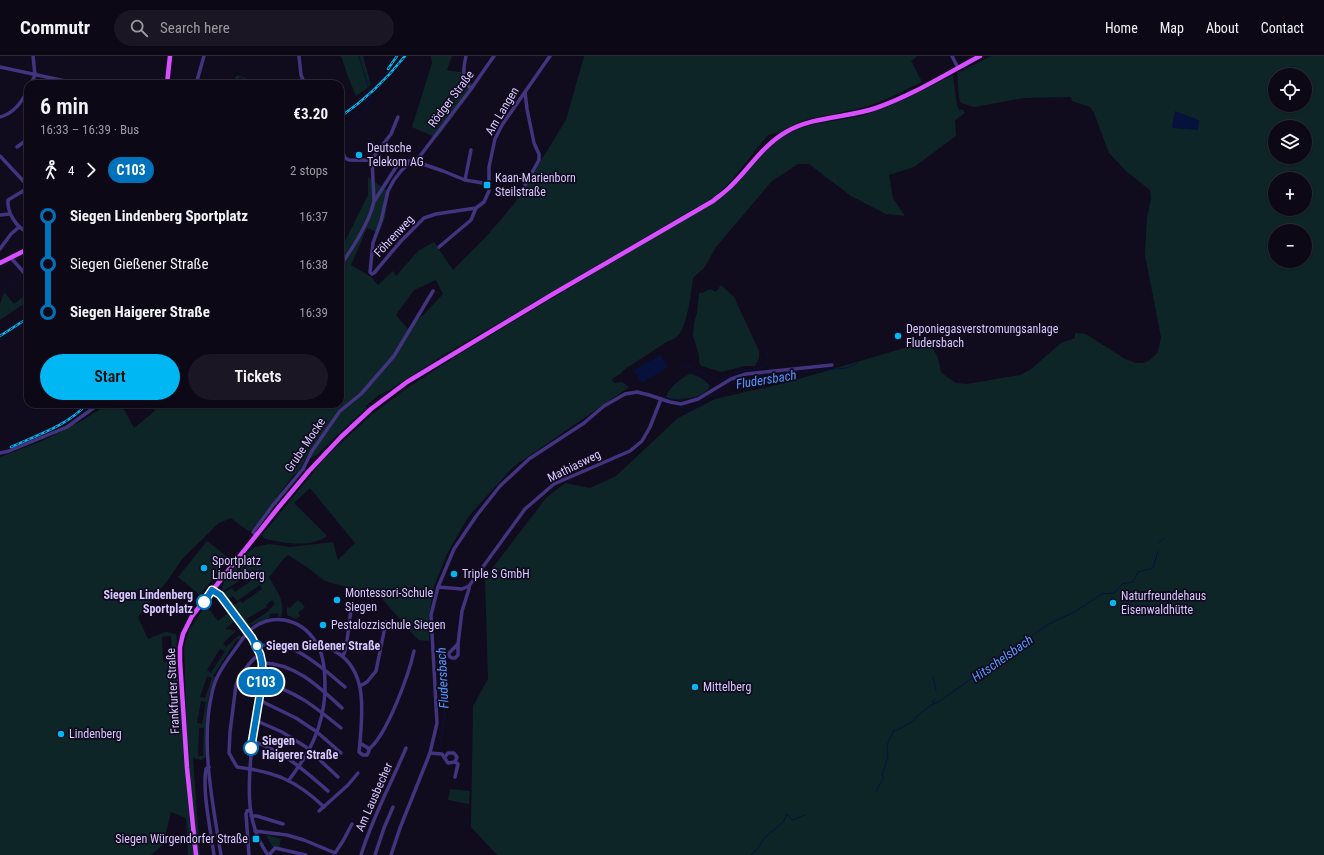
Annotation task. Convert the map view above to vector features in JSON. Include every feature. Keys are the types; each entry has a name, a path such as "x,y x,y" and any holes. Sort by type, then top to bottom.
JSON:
{"main road":[{"path":"167,80 170,56"},
{"name":"Frankfurter Straße","path":"196,855 195,833 187,768 179,654 185,629 192,616 261,528 309,471 341,437 371,409 407,382 553,294 713,201 730,188 773,140 786,132 804,124 876,108 906,95 980,56"},
{"path":"0,264 24,251"}],"street":[{"path":"33,56 35,75 33,80"},
{"path":"197,80 204,56"},
{"path":"299,56 301,75 303,80"},
{"path":"466,56 464,73 466,83 471,89"},
{"name":"Rödger Straße","path":"414,161 420,156 494,56"},
{"name":"Am Langen","path":"490,184 489,168 494,139 550,56"},
{"path":"952,56 958,68"},
{"path":"0,67 56,80"},
{"path":"525,92 534,143 539,154 539,160 525,185"},
{"path":"0,118 16,109 24,96"},
{"path":"374,200 372,160 392,134 398,117"},
{"path":"17,147 24,143"},
{"path":"465,180 471,150"},
{"path":"0,156 24,183"},
{"path":"345,158 349,160 414,161 443,170 465,180 490,184 487,197 484,202 476,208 471,220 439,247"},
{"path":"344,259 368,219 374,200 400,161"},
{"name":"Föhrenweg","path":"408,162 394,180 385,200 381,221 371,255 370,272 372,274 401,240 424,218 436,214 476,208"},
{"path":"23,191 8,200 8,204 10,214 19,226 24,229"},
{"path":"0,215 10,214"},
{"path":"0,249 19,226"},
{"path":"11,258 24,272"},
{"name":"Grube Mocke","path":"344,408 361,394 394,356 433,291"},
{"path":"391,855 400,828 430,753 437,723 431,615 438,587 454,549 477,515 500,486 529,459 584,423 604,406 625,394 637,392 681,404 698,399 731,379 746,374 832,365"},
{"name":"Mathiasweg","path":"469,586 525,509 554,484 630,451 642,441 650,428 661,399"},
{"path":"0,453 9,451 67,426 93,408"},
{"name":"Grube Mocke","path":"256,535 253,532 303,469 312,451 340,411 344,408"},
{"path":"438,587 462,589 469,586"},
{"path":"458,644 462,611 469,586"},
{"path":"213,589 220,595 248,632 257,647 262,663 262,682 255,720 248,793 250,810 255,828 262,847 268,855 275,848 306,855"},
{"path":"343,656 346,648 350,610"},
{"path":"221,855 209,767 208,726 212,693 216,680 224,666 248,632 262,622 271,619 282,619 297,624 305,630 318,647 324,670 325,692 317,732 310,750 289,780"},
{"path":"360,686 367,682 376,671 386,622"},
{"path":"257,647 265,644 286,646 317,663 345,687"},
{"path":"318,647 329,647 343,656 356,674 361,692 359,752 364,756 367,755 369,749 387,724 414,651"},
{"path":"260,654 238,680 236,686 229,753 238,767 270,773 289,780 304,789 324,807"},
{"path":"262,663 271,663 287,668 306,677 342,708"},
{"path":"262,682 293,693 322,712 341,728"},
{"path":"259,700 296,718 317,732 341,754"},
{"path":"255,720 282,732 310,750 338,777"},
{"path":"360,743 367,746 369,749"},
{"path":"252,744 263,745 300,766 328,791"},
{"name":"Am Lausbecher","path":"360,855 368,830 394,778 406,748"},
{"path":"430,753 442,754 448,763 451,764 455,762"},
{"path":"445,757 448,753 454,753 457,757 455,762 458,764 455,777"},
{"path":"209,767 206,769 205,774 206,795 214,855"},
{"path":"319,811 348,785 358,773"},
{"path":"375,855 384,828 393,808"},
{"path":"249,855 246,814 247,811 250,810"},
{"path":"252,818 257,816 283,824"},
{"path":"255,828 304,840 335,853 352,824"}],"green space":[{"path":"340,56 363,56 371,85 356,96 342,58"},
{"path":"431,56 452,56 447,70 466,73 467,80 476,86 437,138 412,127 432,63"},
{"path":"584,56 917,57 911,61 922,82 874,104 802,121 781,131 768,135 730,182 714,197 447,353 381,395 380,394 317,455 311,458 307,456 299,471 293,476 252,530 248,531 231,518 219,523 182,559 168,580 138,617 148,639 165,632 176,634 177,638 176,661 194,855 188,855 186,818 171,812 163,845 151,855 0,855 0,457 42,441 83,420 102,408 123,408 134,428 155,411 153,408 344,408 344,243 368,195 368,177 389,192 385,217 379,233 367,228 351,265 371,277 378,285 393,271 396,276 418,251 434,242 453,270 485,238 514,204 566,120","holes":["436,280 443,294 408,329 396,315 414,290","171,636 172,661 163,662 162,637"]},
{"path":"991,56 1324,56 1324,855 497,855 471,827 473,706 488,679 485,578 546,498 565,483 590,488 616,476 678,418 715,399 785,383 918,344 933,349 938,358 941,372 947,377 956,383 967,384 1020,375 1030,370 1061,343 1075,338 1075,333 1086,334 1125,359 1136,363 1144,363 1150,360 1158,352 1161,337 1145,255 1147,218 1151,198 1150,190 1127,172 1109,153 1094,113 1090,107 1072,101 1071,97 1024,98 974,107 961,103 959,98 957,72 962,71"},
{"path":"237,75 250,80 246,80 240,77 237,80 234,80"},
{"path":"953,75 957,105 959,110 962,109 965,113 955,120 956,136 914,167 889,175 893,198 905,216 886,214 851,196 809,164 798,164 772,181 716,247 704,268 693,278 687,314 683,328 678,336 625,369 612,379 614,383 622,382 629,387 513,467 468,517 447,554 434,586 429,616 429,641 418,640 377,593 325,581 288,555 269,577 281,601 281,617 279,617 278,613 270,614 269,618 249,626 223,593 232,588 235,592 255,578 254,572 223,591 222,588 224,582 238,563 255,547 269,544 290,547 333,542 338,560 355,543 310,488 294,503 327,536 321,540 297,544 265,539 262,535 325,458 370,416 404,390 466,350 717,200 735,186 767,150 781,138 799,129 819,123 860,116 881,109","holes":["260,585 262,589 242,603 240,601 234,605 229,598 233,596 237,601","272,600 275,604 269,611 249,624 246,619 267,607 266,605"]},
{"path":"721,285 734,297 759,351 759,358 755,366 744,366 722,372 701,366 699,362 699,355 693,336 699,294 700,292 702,293 710,289 716,292"},
{"path":"4,292 14,304 24,296 24,304 0,320 0,304"},
{"path":"691,374 704,380 710,386 707,391 690,398 666,398 669,391 676,383"},
{"name":"Sportplatz Lindenberg","path":"207,541 229,558 200,595 178,577"},
{"path":"298,600 305,607 298,613 300,616 296,619 287,615 287,607 290,608"},
{"path":"206,605 218,621 229,612 236,620 226,628 227,630 229,629 236,631 223,643 226,647 239,635 242,637 240,640 237,639 213,676 215,677 211,687 206,717 206,757 201,760 193,758 200,855 196,855 188,768 184,647 189,630","holes":["220,649 225,651 211,673 207,670","207,676 212,678 205,698 200,697","201,701 206,702 202,724 197,723","199,728 204,728 203,756 198,756"]},
{"path":"450,789 470,791 469,804 448,800"},
{"path":"266,835 281,839 279,848 272,846"}],"shaded area":[{"path":"1175,111 1199,120 1198,130 1173,128 1172,126"},
{"path":"660,355 668,367 642,383 634,370"}],"waterway":[{"path":"344,129 366,109 371,96 359,56"},
{"path":"0,297 13,280 22,274"},
{"path":"767,357 768,350"},
{"path":"694,370 720,380 737,372 762,367 766,362"},
{"name":"Fludersbach","path":"680,407 687,409 692,408 735,381 756,377 846,368 858,363"},
{"path":"681,367 687,366 692,368"},
{"name":"Fludersbach","path":"664,397 681,400"},
{"path":"1159,543 1164,538"},
{"name":"Hitschelsbach","path":"876,791 884,777 882,776 888,756 887,745 894,730 897,730 914,721 916,717 931,705 940,701 975,676 983,673 1049,624 1076,611 1102,594 1114,593 1122,584 1133,582 1138,572 1153,568 1158,551"},
{"name":"Fludersbach","path":"437,610 445,703 440,746"},
{"path":"933,677 936,690"},
{"name":"Hitschelsbach","path":"932,703 935,699"},
{"name":"Hitschelsbach","path":"751,855 766,836 784,821 787,814 792,820 805,815"}],"railway":[{"path":"388,69 397,56"},
{"path":"344,114 375,89 405,56"},
{"path":"0,336 24,321"},
{"path":"11,447 61,424 83,408"}],"bus line":[{"name":"C103","path":"204,602 212,590 220,595 252,638 260,654 263,671 262,682 251,748"}],"place":[{"name":"Deutsche Telekom AG","path":"359,155"},
{"name":"Kaan-Marienborn Steilstraße","path":"487,185"},
{"name":"Deponiegasverstromungsanlage Fludersbach","path":"898,336"},
{"name":"Sportplatz Lindenberg","path":"204,568"},
{"name":"Triple S GmbH","path":"454,574"},
{"name":"Montessori-Schule Siegen","path":"337,600"},
{"name":"Siegen Lindenberg Sportplatz","path":"204,602"},
{"name":"Naturfreundehaus Eisenwaldhütte","path":"1113,603"},
{"name":"Pestalozzischule Siegen","path":"323,625"},
{"name":"Siegen Gießener Straße","path":"257,646"},
{"name":"Mittelberg","path":"695,687"},
{"name":"Lindenberg","path":"61,734"},
{"name":"Siegen Haigerer Straße","path":"251,748"},
{"name":"Siegen Würgendorfer Straße","path":"256,839"}]}
